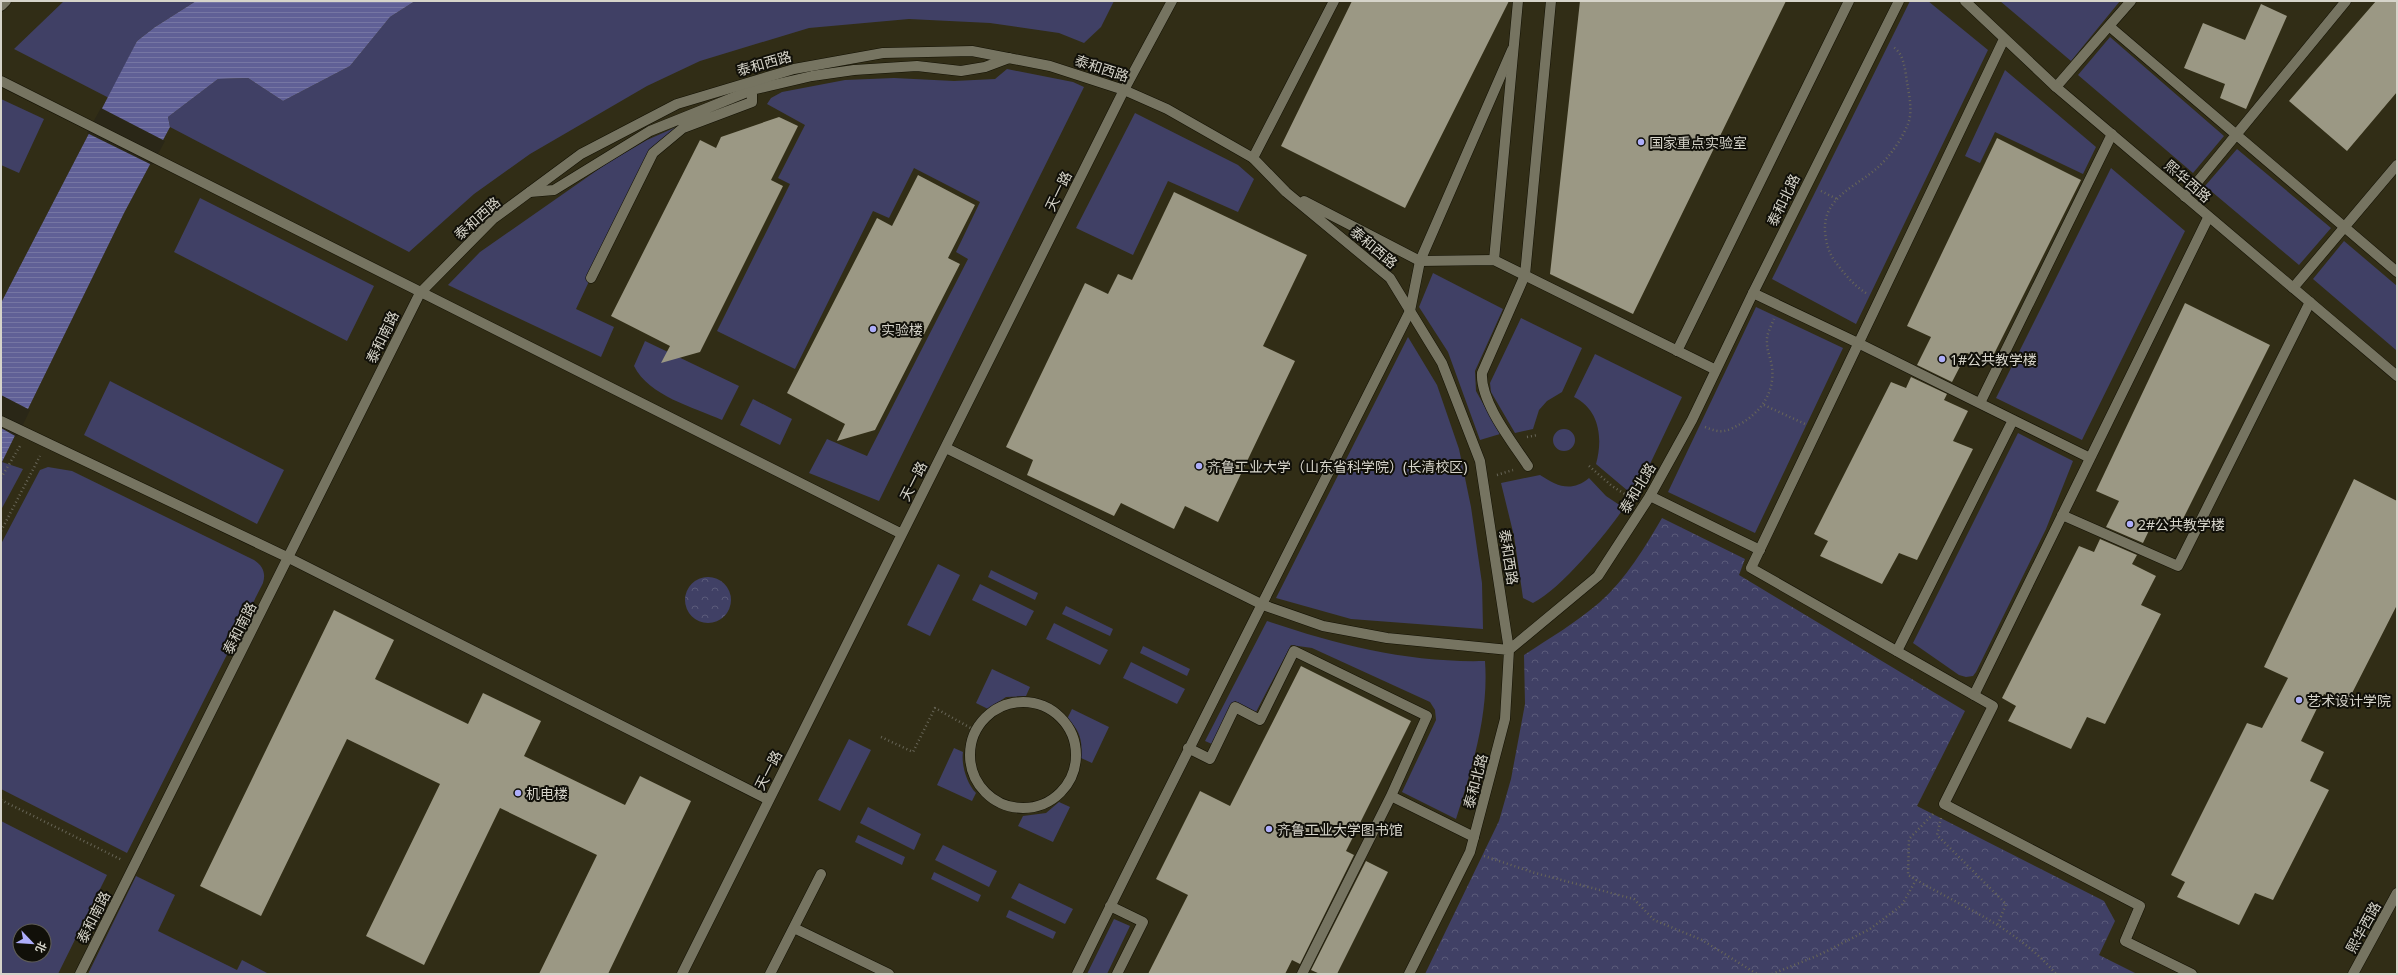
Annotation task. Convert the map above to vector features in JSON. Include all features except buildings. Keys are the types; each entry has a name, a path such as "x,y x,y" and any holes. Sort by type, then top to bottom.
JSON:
{"street":[{"path":"1,6 6,1"},
{"name":"天一路","path":"682,974 1124,90 1172,1"},
{"path":"1253,158 1334,1"},
{"path":"1494,260 1512,50 1518,1"},
{"path":"1528,466 1485,394 1482,373 1525,275 1552,1"},
{"path":"1677,351 1849,1"},
{"name":"泰和北路","path":"1409,974 1470,852 1505,719 1509,650 1598,576 1647,500 1692,420 1753,293 1878,40 1899,1"},
{"name":"熙华西路","path":"1965,1 2004,40 2056,87 2208,218 2397,376"},
{"path":"2056,87 2131,1"},
{"path":"2185,197 2346,1"},
{"path":"2109,26 2397,272"},
{"path":"2004,40 1860,344 1751,568 1993,706 1944,804 2140,906 2125,941 2192,974"},
{"path":"1077,974 1188,748 1262,605 1410,311 1420,261 1512,50"},
{"name":"泰和西路","path":"420,293 493,219 581,154 677,104 794,69 883,53 972,51 1050,66 1124,90 1168,109 1253,158 1286,192 1390,278 1442,364 1480,461 1509,650"},
{"path":"530,192 554,190 650,131 752,90 812,76 854,70 917,66 962,71 985,67 1008,58"},
{"path":"1,81 174,166 420,293 902,534"},
{"path":"591,278 653,153 683,128 752,102 752,90"},
{"path":"1980,403 2112,134"},
{"path":"2293,288 2397,165"},
{"path":"1286,192 1420,261 1494,260 1716,370"},
{"path":"1974,695 2208,218"},
{"name":"泰和南路","path":"80,974 420,293"},
{"path":"1753,293 1860,344 2090,458"},
{"path":"2062,515 2178,566 2310,302"},
{"path":"1897,651 2013,420"},
{"path":"1,421 289,558 769,800"},
{"path":"946,448 1262,605 1323,626 1387,638 1509,650"},
{"path":"1647,500 1760,550"},
{"path":"1188,748 1210,758 1235,707 1260,720 1294,651 1427,716 1391,796 1302,974"},
{"path":"1015,703 1031,703 1047,708 1061,718 1072,737 1075,748 1075,764 1070,780 1060,793 1046,803 1031,808 1014,808 998,802 985,793 975,779 970,763 971,747 976,731 986,718 999,708 1015,703"},
{"path":"1391,796 1474,837"},
{"path":"770,974 821,874"},
{"name":"熙华西路","path":"2353,974 2397,893"},
{"path":"1110,906 1143,922 1117,974"},
{"path":"794,928 890,974"}],"path":[{"path":"1878,40 1895,48 1900,54 1909,94 1910,110 1908,124 1891,152 1877,169 1837,199 1829,209 1825,221 1826,240 1830,253 1860,289 1880,301"},
{"path":"1692,420 1718,432 1729,430 1750,418 1764,405 1770,388 1772,368 1767,343 1768,332 1780,306"},
{"path":"1764,405 1818,430"},
{"path":"1,478 13,455 29,434"},
{"path":"1,531 47,443"},
{"path":"1588,466 1612,486 1647,500"},
{"path":"881,737 913,752 935,708 976,731"},
{"path":"1,800 134,866"},
{"path":"1944,804 1909,839 1908,875 1998,924 2041,956 2056,974"},
{"path":"1944,804 1937,835 2006,904 1998,924"},
{"path":"1470,852 1535,873 1634,899 1654,920 1702,940 1757,974"},
{"path":"1772,974 1818,955 1870,929 1902,905 1916,880"}],"shaded area":[{"name":"齐鲁工业大学（山东省科学院）(长清校区)","path":"1,1 2397,1 2397,974 1,974"},
{"path":"196,1 415,1 390,17 350,66 283,101 248,78 218,79 168,117 170,127 124,213 1,464 1,303 137,41 155,27"}],"green space":[{"path":"64,1 196,1 155,27 137,41 109,98 14,49"},
{"path":"415,1 1114,1 1101,27 1084,43 1059,33 990,23 909,19 809,28 700,61 647,86 530,154 474,194 409,252 170,127 168,117 218,79 248,78 283,101 350,66 390,17"},
{"path":"1910,1 1928,1 1988,50 1856,324 1772,279"},
{"path":"2000,1 2120,1 2071,61"},
{"path":"2110,37 2224,136 2193,173 2078,75"},
{"path":"1007,69 1073,82 1084,87 879,501 809,473 827,439 867,456 968,259 956,252 980,202 914,168 889,218 873,211 795,369 717,331 790,184 778,178 805,125 767,104 771,98 782,92 845,80 894,78 954,81 995,79"},
{"path":"2005,70 2096,147 2083,174 1995,132 1980,163 1965,156"},
{"path":"1,99 44,119 19,173 1,165"},
{"path":"1135,113 1238,165 1254,179 1238,212 1168,181 1133,255 1076,228"},
{"path":"701,116 650,152 576,309 614,327 601,357 448,285 480,252 606,164 647,140"},
{"path":"2237,149 2331,228 2299,265 2205,186"},
{"path":"2111,168 2185,231 2082,440 1996,398"},
{"path":"200,198 374,286 347,341 174,252"},
{"path":"2344,241 2397,286 2396,350 2313,279"},
{"path":"1433,273 1503,309 1475,371 1476,391 1500,434 1480,440 1448,352 1419,307"},
{"path":"1756,307 1843,348 1755,533 1668,492"},
{"path":"1521,318 1582,348 1562,392 1547,401 1539,410 1533,429 1515,433 1491,392 1490,383"},
{"path":"1408,337 1437,385 1459,449 1471,507 1482,583 1483,629 1351,619 1276,598"},
{"path":"645,341 739,386 722,420 685,405 661,393 641,376 634,366"},
{"path":"1595,354 1682,397 1640,485 1635,489 1628,491 1596,464 1599,445 1597,426 1589,409 1574,397"},
{"path":"110,381 284,470 257,524 84,435"},
{"path":"753,399 792,419 780,445 740,425"},
{"path":"1560,429 1568,429 1575,436 1575,444 1568,451 1560,451 1553,444 1553,436"},
{"path":"2018,433 2073,461 2046,529 1976,672 1973,676 1966,677 1959,675 1913,643"},
{"path":"2,462 23,469 1,510 1,464"},
{"path":"48,467 72,471 254,560 262,567 264,573 263,583 127,853 1,789 1,544 40,470"},
{"path":"1540,475 1558,485 1570,487 1582,483 1589,478 1606,496 1624,508 1595,546 1570,573 1557,586 1533,603 1523,598 1514,536 1501,483"},
{"path":"1662,518 1745,559 1739,575 1965,711 1917,806 2104,901 2115,921 2099,955 2137,974 1425,974 1499,821 1511,779 1525,704 1524,655 1563,630 1600,602 1627,573"},
{"path":"938,564 960,575 930,636 907,625"},
{"path":"991,570 1038,593 1035,600 988,577"},
{"path":"703,577 713,577 721,581 727,587 731,595 731,605 727,613 721,619 713,623 703,623 695,619 689,613 685,605 685,595 689,587 695,581"},
{"path":"980,584 1034,611 1026,626 972,600"},
{"path":"1066,606 1113,629 1110,636 1062,614"},
{"path":"1267,621 1320,638 1374,651 1429,659 1485,661 1486,681 1482,721 1468,780 1456,819 1402,792 1436,720 1435,710 1430,702 1312,648 1291,645 1256,712 1235,701 1212,744 1205,741"},
{"path":"1054,623 1108,650 1100,665 1046,639"},
{"path":"1143,646 1190,669 1187,676 1140,653"},
{"path":"1131,662 1185,689 1177,704 1123,678"},
{"path":"992,669 1030,687 1026,696 1006,697 988,709 976,703"},
{"path":"1072,709 1109,727 1092,763 1081,758 1080,736 1075,727 1067,719"},
{"path":"849,739 871,750 840,811 818,800"},
{"path":"954,748 963,752 965,774 976,793 972,801 937,785"},
{"path":"1059,802 1070,807 1053,842 1018,826 1023,816 1046,813"},
{"path":"868,807 921,834 914,850 860,823"},
{"path":"1,821 107,875 58,974 1,974"},
{"path":"858,835 905,857 902,865 855,842"},
{"path":"943,845 997,871 989,887 935,860"},
{"path":"934,872 981,895 978,902 931,879"},
{"path":"136,876 175,895 158,931 237,970 242,960 269,974 88,974"},
{"path":"1019,883 1073,909 1065,924 1011,898"},
{"path":"1009,910 1056,932 1053,939 1006,917"},
{"path":"1114,919 1130,926 1107,974 1087,974"}],"pier":[{"path":"101,108 165,141 152,165 87,133"},
{"path":"1,395 30,410 17,437 1,428"}],"place":[{"name":"国家重点实验室","path":"1641,142"},
{"name":"实验楼","path":"873,329"},
{"name":"1#公共教学楼","path":"1942,359"},
{"name":"齐鲁工业大学（山东省科学院）(长清校区)","path":"1199,466"},
{"name":"2#公共教学楼","path":"2130,524"},
{"name":"艺术设计学院","path":"2299,700"},
{"name":"机电楼","path":"518,793"},
{"name":"齐鲁工业大学图书馆","path":"1269,829"}]}
